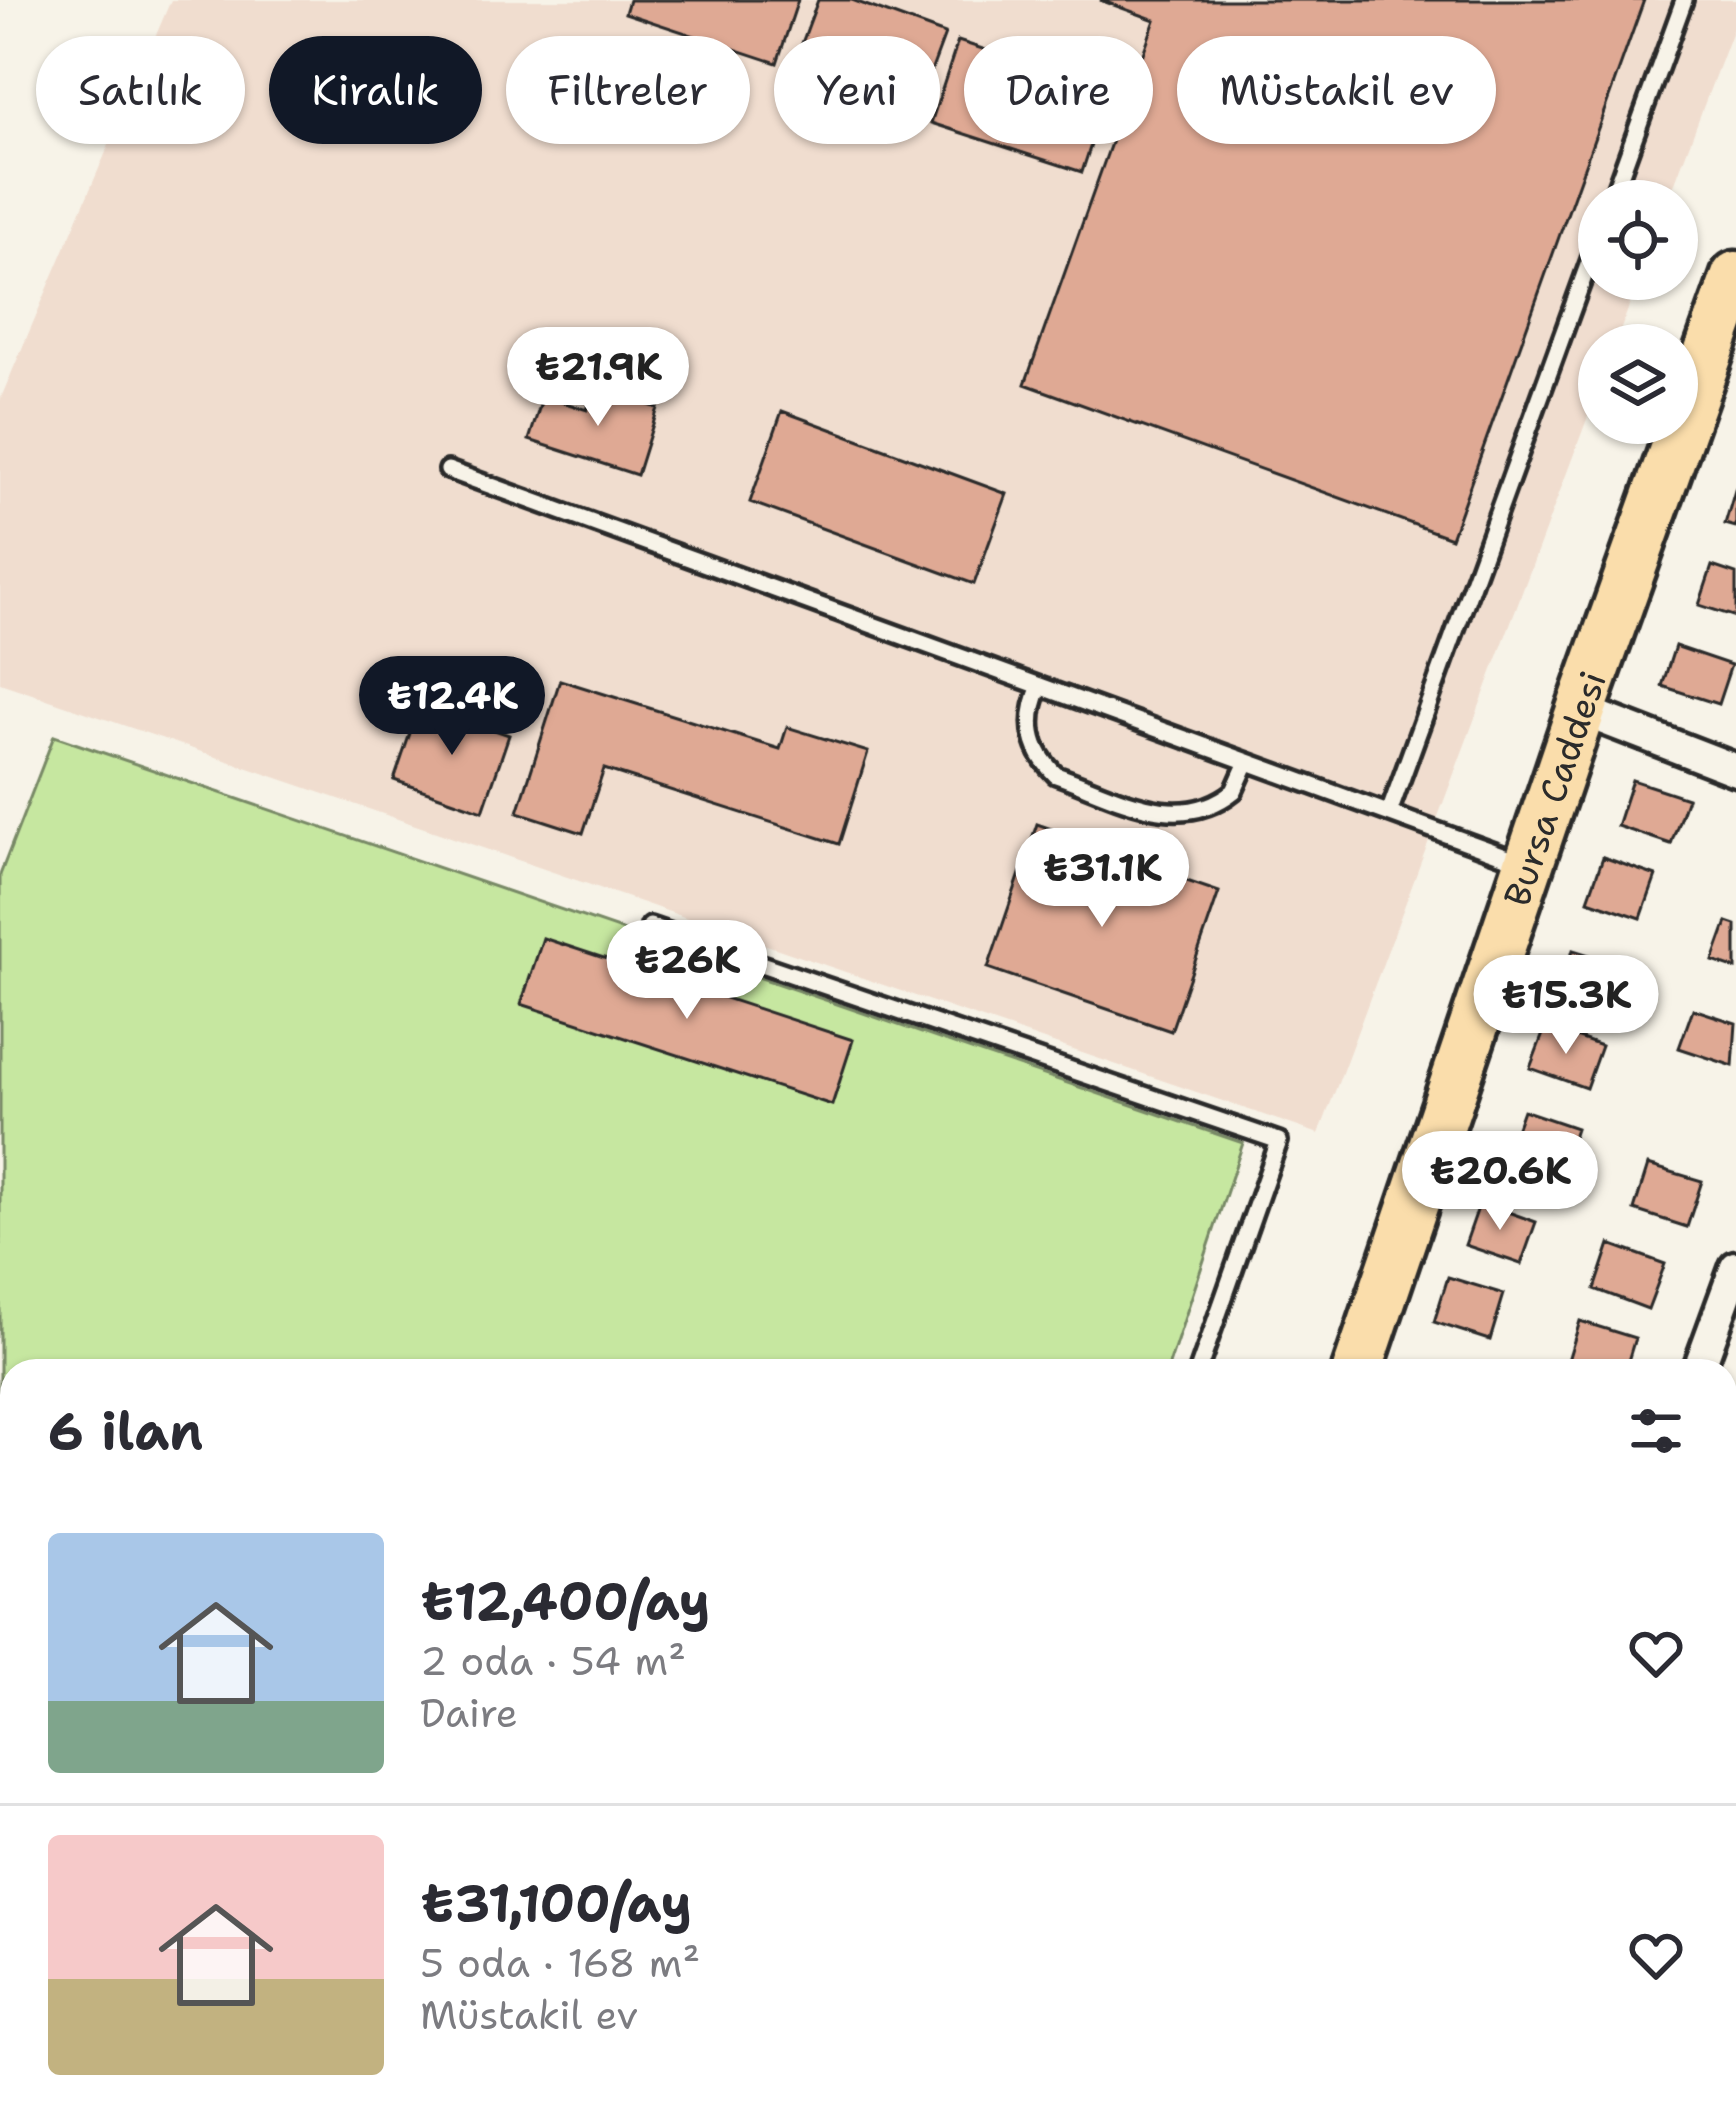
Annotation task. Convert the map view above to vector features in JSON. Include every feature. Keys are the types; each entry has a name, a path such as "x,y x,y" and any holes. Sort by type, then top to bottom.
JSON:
{"main road":[{"name":"Bursa Caddesi","path":"1362,1359 1581,710 1736,276"}],"street":[{"path":"1581,710 1736,770"},
{"path":"1702,1359 1736,1268"}],"lane":[{"path":"1619,180 1684,0"},
{"path":"1389,814 1578,293"},
{"path":"448,470 1529,865"},
{"path":"1040,686 1031,732 1035,748 1056,775 1166,814 1189,813 1234,791 1246,762"},
{"path":"650,926 1279,1141 1202,1359"}],"shaded area":[{"path":"171,0 1736,0 1736,20 1676,180 1578,180 1578,300 1631,300 1623,324 1578,324 1578,443 1319,1134 0,683 0,400 109,144 245,144 245,36 156,36"}],"green space":[{"path":"54,736 1243,1143 1171,1359 0,1359 0,875"}],"building":[{"path":"629,0 798,0 786,36 774,36 774,62 750,54 750,36 695,36 625,13"},
{"path":"818,0 852,0 945,34 940,48 940,36 805,36"},
{"path":"1100,0 1644,0 1451,538 1025,384 1111,144 1153,144 1153,36 1149,36 1155,20"},
{"path":"958,41 964,43 964,134 940,126 940,96"},
{"path":"996,144 1091,144 1082,172"},
{"path":"595,387 658,408 637,475 529,440 543,396 587,410"},
{"path":"782,411 1007,494 974,584 750,502"},
{"path":"1736,487 1736,527 1725,524"},
{"path":"1712,566 1736,574 1736,617 1699,605"},
{"path":"1675,646 1731,665 1718,704 1662,686"},
{"path":"560,680 780,749 787,727 868,752 839,844 604,769 583,833 518,812"},
{"path":"420,704 509,735 483,811 394,780"},
{"path":"1632,780 1687,798 1671,844 1617,826"},
{"path":"1037,824 1123,854 1118,869 1178,890 1181,879 1219,892 1171,1031 988,968"},
{"path":"1603,857 1656,876 1641,918 1588,900"},
{"path":"1727,922 1736,925 1736,969 1713,961"},
{"path":"543,938 853,1040 832,1105 521,1004"},
{"path":"1573,950 1628,967 1614,1013 1559,996"},
{"path":"1693,1009 1736,1023 1733,1066 1679,1048"},
{"path":"1546,1026 1601,1046 1586,1088 1530,1068"},
{"path":"1523,1110 1576,1128 1563,1168 1509,1149"},
{"path":"1648,1165 1702,1181 1687,1227 1634,1210"},
{"path":"1480,1202 1536,1222 1521,1264 1465,1245"},
{"path":"1610,1244 1665,1264 1648,1309 1595,1289"},
{"path":"1448,1277 1504,1294 1490,1340 1434,1322"},
{"path":"1580,1321 1635,1338 1629,1359 1568,1359"}]}
